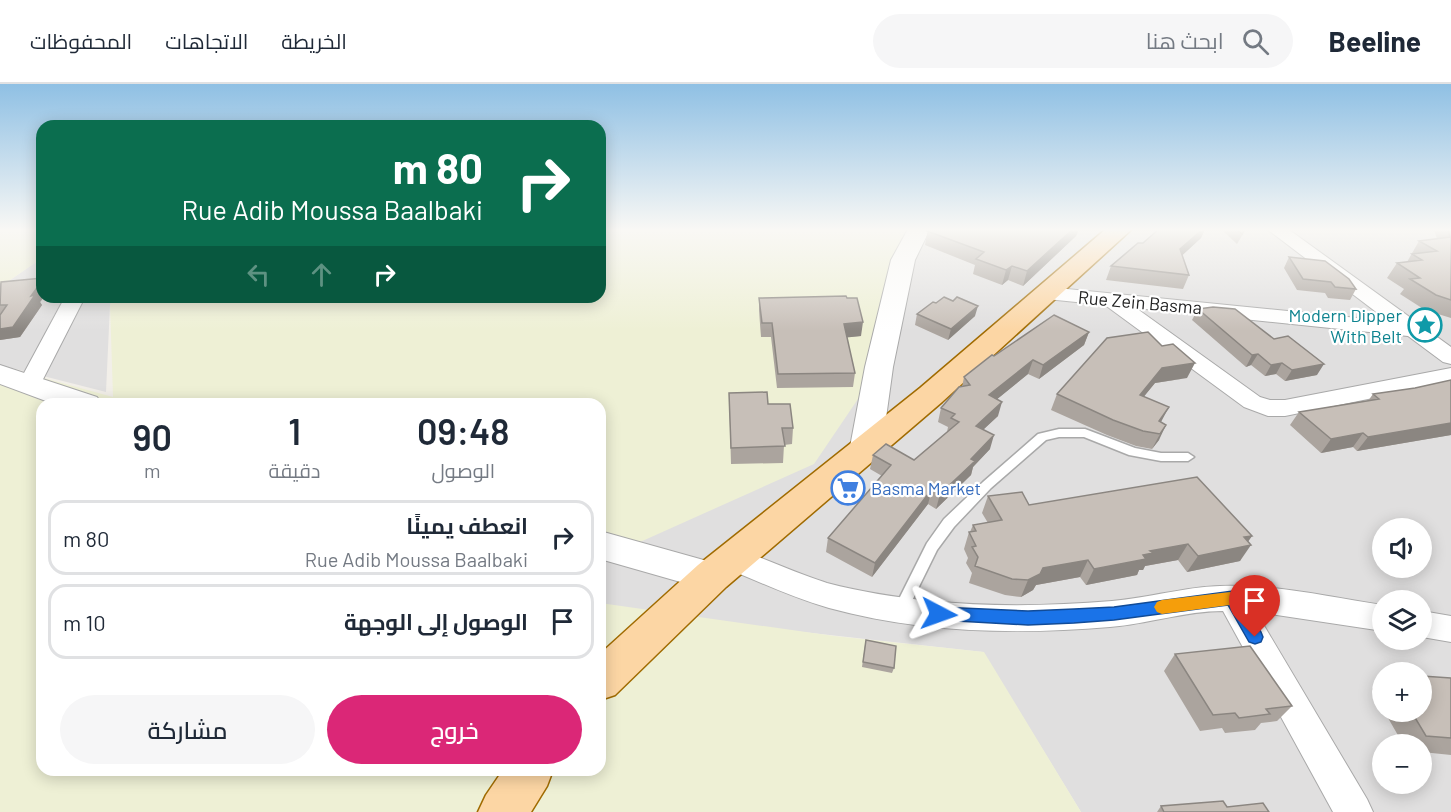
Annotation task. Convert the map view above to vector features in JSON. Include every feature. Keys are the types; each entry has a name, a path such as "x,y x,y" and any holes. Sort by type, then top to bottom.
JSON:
{"main road":[{"path":"606,675 723,567 940,387 1081,263"},
{"path":"503,812 526,776"}],"street":[{"path":"866,447 879,367 903,263"},
{"path":"1323,263 1451,357"},
{"name":"Rue Zein Basma","path":"1047,293 1271,314 1417,332"},
{"path":"1111,300 1219,380 1252,402 1268,408 1285,408 1451,375"},
{"path":"29,386 72,303"},
{"path":"1417,332 1451,330"},
{"path":"0,374 68,398"},
{"path":"606,546 723,567 827,595 920,612 1028,618 1114,614 1233,598 1372,616"},
{"path":"1233,598 1354,812"},
{"path":"1432,626 1451,629"}],"lane":[{"path":"901,609 932,547 949,523 987,485 1042,437 1059,433 1085,433 1133,452 1161,457 1188,457"}],"shaded area":[{"path":"36,263 36,303 112,303 106,392 0,365 0,287"},
{"path":"895,263 1451,263 1451,812 1081,812 983,652 748,626 606,605 606,553 873,335"}],"green space":[{"path":"0,263 35,263 0,287"},
{"path":"606,263 896,263 873,335 860,396 814,464 606,557 606,398 36,398 36,776 606,776 606,604 834,636 984,652 1081,812 0,812 0,366 113,397 110,304 606,303"}],"building":[{"path":"987,263 1036,263 1027,271 1012,266 1006,270"},
{"path":"1115,263 1185,263 1189,275 1111,266"},
{"path":"1293,263 1328,263 1349,279 1356,289 1335,287 1331,282 1303,279"},
{"path":"1397,263 1451,263 1451,300 1436,295 1410,279 1420,278"},
{"path":"36,279 36,289 31,296 35,295 13,327 0,329 0,315 7,305 0,305 1,282"},
{"path":"846,296 857,298 863,322 844,324 855,373 778,374 772,323 762,323 759,298"},
{"path":"944,297 953,301 957,297 978,306 951,329 917,314"},
{"path":"1213,307 1235,309 1274,339 1288,336 1324,364 1292,370 1282,363 1271,365 1258,354 1252,355 1198,309"},
{"path":"1054,315 1089,332 1043,365 1033,360 989,395 1002,402 976,426 994,435 971,459 975,461 940,494 932,489 875,563 828,538 891,465 873,455 886,444 914,460 959,422 951,418 955,414 941,408 959,387 970,385 964,377 992,355 994,356"},
{"path":"1148,332 1162,346 1173,344 1195,363 1162,368 1140,395 1169,407 1159,421 1166,425 1160,434 1143,431 1113,420 1057,394 1107,338"},
{"path":"1451,380 1451,423 1368,437 1363,433 1331,439 1299,412 1379,399 1373,394"},
{"path":"767,392 768,404 790,404 793,428 782,428 785,446 731,448 729,393"},
{"path":"1197,477 1252,536 1244,537 1251,545 1198,556 1188,544 1150,551 1153,553 1143,555 1146,559 1094,569 1088,560 1043,568 1040,574 1028,580 1012,579 975,566 978,557 972,547 976,546 969,532 976,531 973,525 1002,520 988,496 1022,492 1029,505"},
{"path":"866,640 896,646 894,668 863,662"},
{"path":"1250,646 1292,706 1266,709 1270,714 1239,718 1235,713 1213,715 1175,654"},
{"path":"1432,677 1451,678 1451,738 1425,734 1418,722 1432,722"},
{"path":"1223,801 1227,807 1263,803 1269,812 1164,812 1161,806"}],"slow traffic":[{"path":"1162,607 1230,598"}],"place":[{"name":"Modern Dipper With Belt","path":"1425,325"},
{"name":"Basma Market","path":"848,488"}],"route":[{"path":"939,614 1028,618 1114,614 1233,598 1255,637"}]}
